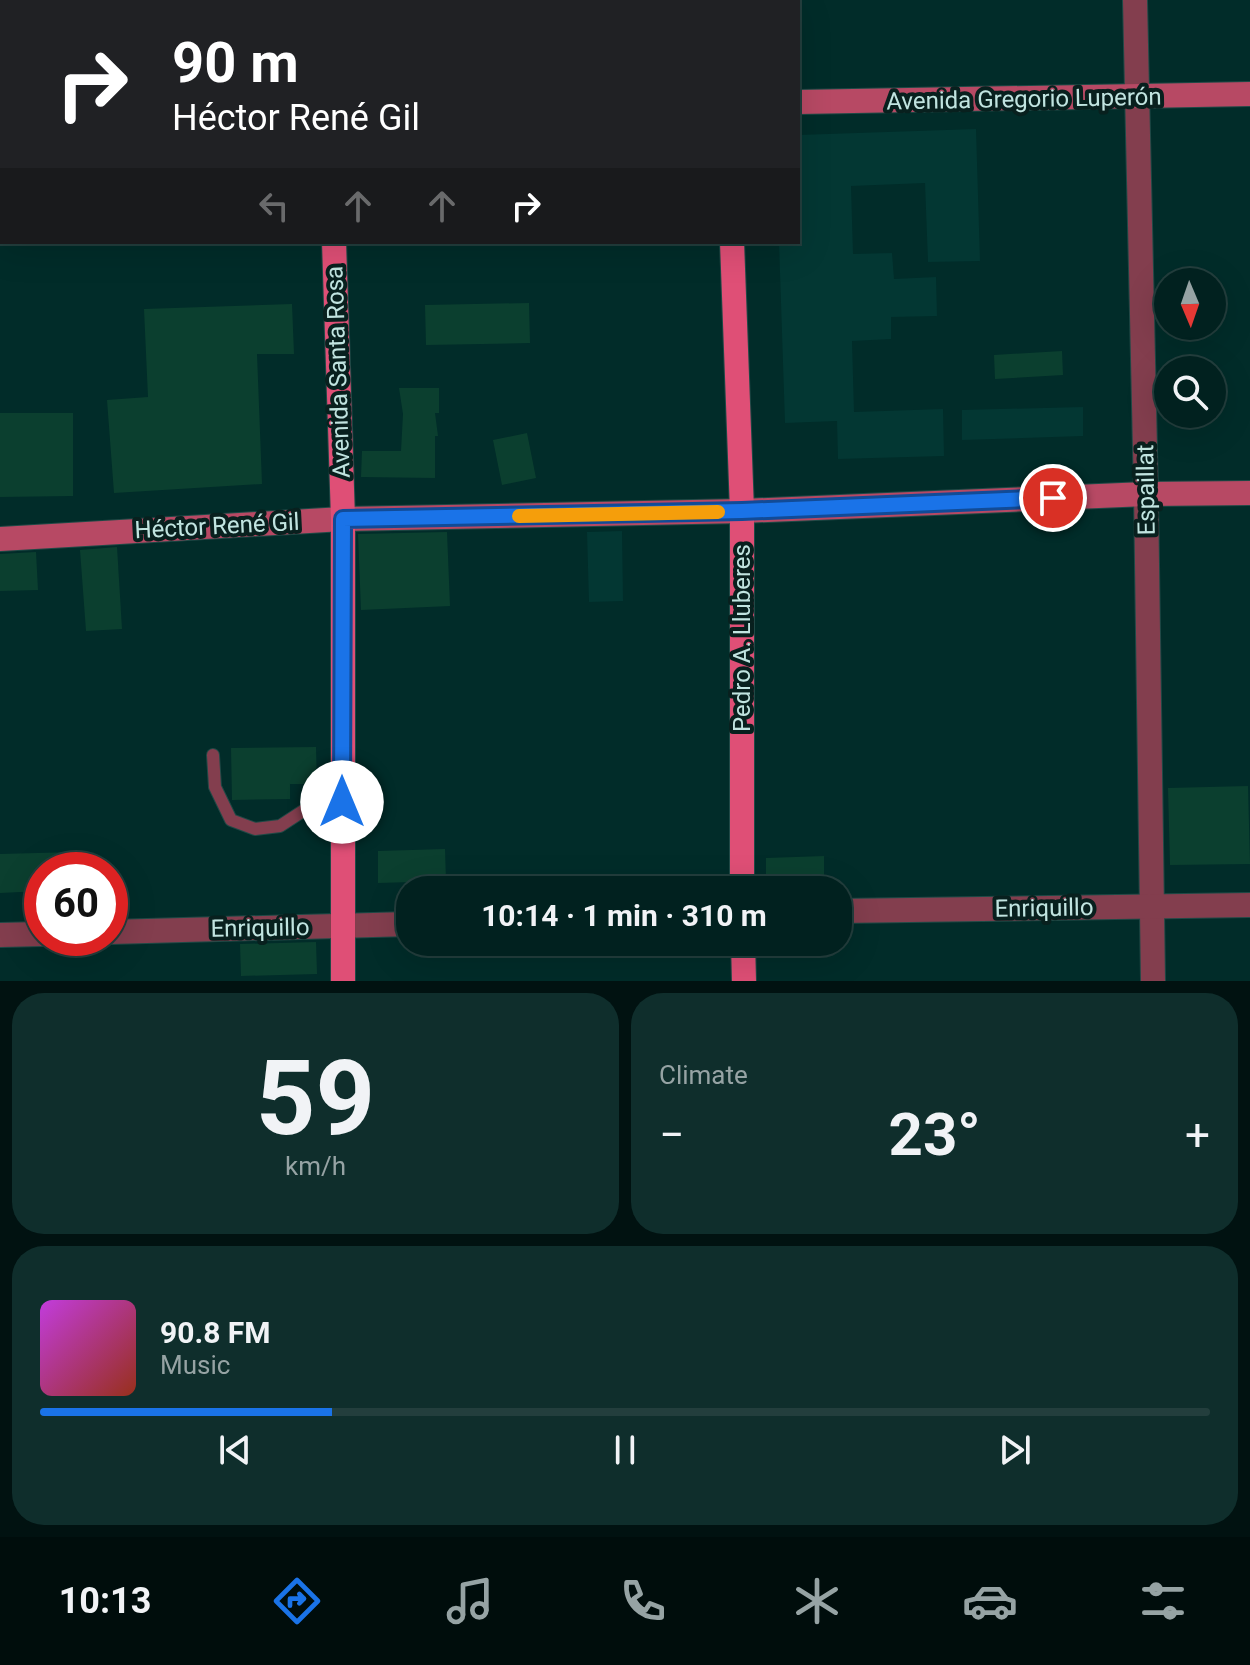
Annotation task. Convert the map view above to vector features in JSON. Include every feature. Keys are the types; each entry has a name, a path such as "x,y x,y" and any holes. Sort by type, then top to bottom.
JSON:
{"main road":[{"name":"Avenida Santa Rosa","path":"334,244 343,519 343,981"},
{"name":"Pedro A. Lluberes","path":"732,244 742,511 742,876"},
{"path":"743,956 744,981"}],"street":[{"name":"Espaillat","path":"1135,0 1153,981"},
{"name":"Avenida Gregorio Luperón","path":"800,102 1250,94"},
{"name":"Héctor René Gil","path":"0,539 343,519 742,511 1146,494 1250,493"},
{"name":"Enriquillo","path":"852,911 1250,905"},
{"name":"Enriquillo","path":"128,932 396,924"},
{"path":"0,935 24,934"}],"lane":[{"path":"213,755 215,787 231,820 255,829 280,826 306,809 342,802"}],"shaded area":[{"path":"976,129 980,261 928,262 925,183 851,186 853,254 892,253 894,279 936,277 937,316 891,317 891,339 852,341 854,412 943,409 944,456 838,459 837,421 785,423 779,244 800,244 800,135"},
{"path":"1083,407 1083,436 962,440 962,410"},
{"path":"622,531 623,601 589,602 587,532"}],"building":[{"path":"529,303 530,343 426,345 425,305"},
{"path":"292,304 294,354 257,354 262,484 114,493 107,400 148,397 144,309"},
{"path":"1062,351 1063,375 995,379 994,355"},
{"path":"399,388 439,388 439,413 435,413 438,436 435,436 435,478 361,477 362,451 401,451 403,414"},
{"path":"0,413 73,413 73,496 0,497"},
{"path":"527,433 536,478 502,485 493,440"},
{"path":"447,532 450,606 361,610 358,534"},
{"path":"117,547 122,629 86,631 80,550"},
{"path":"36,552 38,590 0,591 0,554"},
{"path":"316,747 317,784 290,784 290,799 232,800 231,748"},
{"path":"1248,786 1250,864 1170,865 1168,788"},
{"path":"445,849 446,876 396,876 396,882 378,883 378,851"},
{"path":"24,853 24,892 0,893 0,854"},
{"path":"824,856 824,876 766,876 766,858"},
{"path":"316,942 317,974 241,976 240,944"}],"slow traffic":[{"path":"519,516 718,512"}],"route":[{"path":"342,802 343,519 742,511 1053,498"}]}
